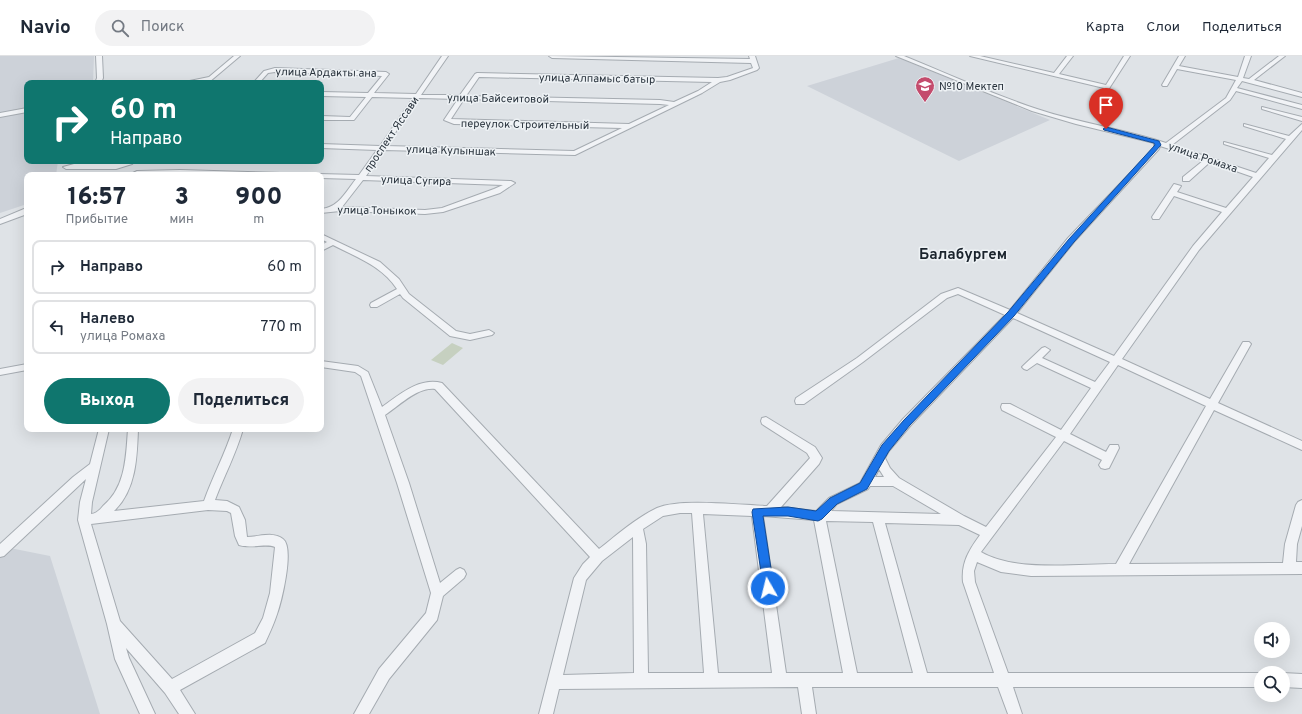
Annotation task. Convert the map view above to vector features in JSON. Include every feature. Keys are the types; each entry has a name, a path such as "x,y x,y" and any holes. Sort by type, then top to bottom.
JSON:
{"street":[{"path":"98,56 99,80"},
{"path":"209,80 237,56"},
{"name":"проспект Яссави","path":"333,209 339,206 361,178 445,56"},
{"path":"552,56 753,58 756,68 754,70 728,79 718,80 700,92 630,126"},
{"name":"улица Ромаха","path":"899,56 915,58 1034,110 1078,123 1168,145 1258,176"},
{"path":"973,56 1108,87"},
{"path":"1055,75 1070,56"},
{"path":"1099,100 1127,56"},
{"path":"1165,85 1182,56"},
{"path":"1168,145 1179,135 1228,99 1240,79 1248,56"},
{"path":"1250,81 1282,56"},
{"path":"1176,66 1250,81 1302,95"},
{"name":"улица Ардакты ана","path":"259,80 266,72 275,70 386,74 371,96 352,119 324,118"},
{"name":"улица Алпамыс батыр","path":"462,98 477,75 718,80"},
{"path":"200,80 212,78"},
{"path":"1234,89 1302,107"},
{"name":"улица Байсеитовой","path":"324,94 660,102 675,104"},
{"name":"переулок Строительный","path":"462,98 448,121 630,126"},
{"path":"1264,109 1302,119"},
{"path":"0,115 24,111"},
{"path":"1245,124 1290,138"},
{"name":"улица Кулыншак","path":"324,146 571,154 581,152 630,126"},
{"path":"1015,714 969,582 968,571 973,554 1063,435 1196,248 1226,211 1290,138 1302,127"},
{"path":"818,516 834,501 857,491 866,482 885,448 922,405 1011,314 1071,240 1157,148 1157,142"},
{"path":"1225,142 1274,157"},
{"path":"1186,179 1210,159"},
{"path":"66,164 113,167 124,164"},
{"name":"улица Сугира","path":"324,176 511,183"},
{"name":"улица Тоныкок","path":"324,211 333,209 434,211 455,207 511,183"},
{"path":"1156,217 1174,189 1226,211"},
{"path":"0,222 24,212"},
{"path":"324,238 377,264 396,281 400,290 406,296 453,334 470,337 489,333"},
{"path":"324,247 332,242"},
{"path":"374,305 400,290"},
{"path":"800,401 860,360 953,292 960,292 1212,404 1302,446"},
{"path":"1119,570 1246,344"},
{"path":"1028,367 1045,350"},
{"path":"1036,359 1097,387"},
{"path":"324,364 358,370 365,374 403,483 436,593 432,616 384,674 361,714"},
{"path":"0,372 24,368"},
{"path":"379,414 422,386 430,384 438,386 598,557"},
{"path":"1006,406 1063,435 1107,462 1114,448"},
{"path":"764,511 815,462 816,458 811,450 766,421"},
{"path":"103,432 86,502 122,659 148,714"},
{"path":"90,519 108,509 123,491 131,452 133,432"},
{"path":"208,505 220,472 232,450 237,432"},
{"path":"880,459 886,471 895,481 960,520 989,534"},
{"path":"0,552 77,480 95,466"},
{"path":"866,482 895,481"},
{"path":"90,519 161,512 208,505 227,505 235,509 238,514 240,535 245,542 274,540 281,545 275,596 268,624 260,638 170,688"},
{"path":"973,554 986,562 1002,568 1031,570 1296,568 1291,544 1302,505"},
{"path":"546,714 580,578 586,568 598,557 637,527 660,512 680,508 697,508 764,511 818,516 960,520"},
{"path":"697,508 712,680"},
{"path":"764,511 780,681"},
{"path":"818,516 851,680"},
{"path":"877,518 922,680"},
{"path":"637,527 640,544 641,680"},
{"path":"436,593 460,574"},
{"path":"114,624 170,688 188,714"},
{"path":"554,682 641,680 1254,680"},
{"path":"1290,680 1302,681"},
{"path":"804,681 808,714"}],"shaded area":[{"path":"0,56 94,56 93,80 24,80 24,164 58,164 56,172 24,172 24,205 0,213"},
{"name":"№10 Мектеп","path":"899,58 1050,120 959,161 807,86"},
{"path":"0,546 50,556 100,714 0,714"}],"green space":[{"path":"452,343 463,348 443,365 431,360"}],"place":[{"name":"№10 Мектеп","path":"925,103"}],"district":[{"name":"Балабургем","path":"963,254"}],"route":[{"path":"768,588 757,512 788,512 818,516 834,501 857,491 864,486 885,448 907,422 1011,314 1071,240 1157,148 1157,142 1132,134 1106,129"}]}
